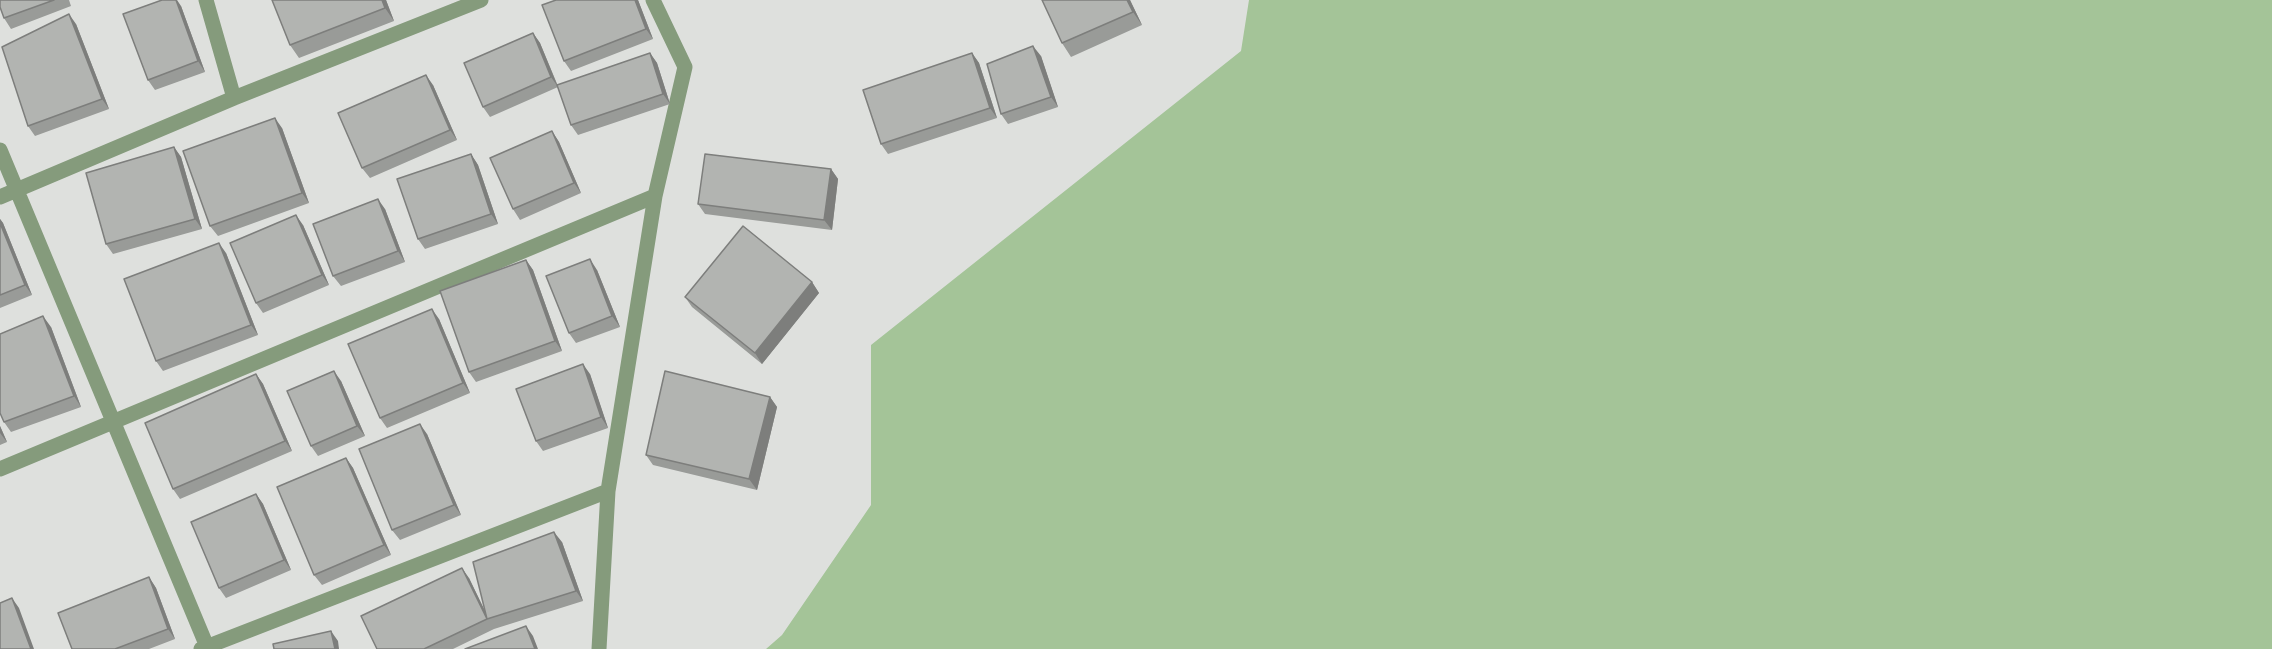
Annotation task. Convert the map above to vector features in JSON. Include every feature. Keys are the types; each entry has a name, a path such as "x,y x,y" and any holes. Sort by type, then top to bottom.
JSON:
{"street":[{"path":"206,0 234,98"},
{"path":"0,197 234,98 481,0"},
{"path":"599,649 608,491 655,196 685,67 652,0"},
{"path":"0,150 206,648 608,491"},
{"path":"0,469 655,196"}],"green space":[{"path":"1249,0 2272,0 2272,649 766,649 782,635 871,505 871,345 1241,51"}],"building":[{"path":"0,0 54,0 4,18"},
{"path":"162,0 176,0 198,61 148,80 123,14"},
{"path":"272,0 382,0 385,8 290,45"},
{"path":"556,0 635,0 646,29 564,61 542,5"},
{"path":"1042,0 1127,0 1133,12 1062,43"},
{"path":"69,14 102,99 28,126 2,47"},
{"path":"533,33 551,77 483,107 464,63"},
{"path":"1033,46 1051,97 1001,114 987,64"},
{"path":"650,53 663,94 571,125 557,85"},
{"path":"972,53 990,108 881,144 863,90"},
{"path":"426,75 450,130 362,168 338,113"},
{"path":"275,118 302,193 210,226 183,151"},
{"path":"552,131 574,183 513,209 490,158"},
{"path":"174,147 195,219 106,244 86,173"},
{"path":"471,154 491,214 418,239 397,179"},
{"path":"705,154 831,169 824,220 698,204"},
{"path":"378,199 398,251 333,276 313,224"},
{"path":"296,215 322,275 256,303 230,243"},
{"path":"0,223 25,285 0,295"},
{"path":"743,226 812,282 755,353 685,297"},
{"path":"219,243 251,325 156,361 124,279"},
{"path":"590,259 612,316 569,333 546,276"},
{"path":"526,260 555,341 469,372 440,291"},
{"path":"432,309 463,383 380,418 348,344"},
{"path":"43,316 74,396 4,422 0,413 0,334"},
{"path":"583,364 601,417 536,441 516,389"},
{"path":"334,371 357,426 311,446 287,391"},
{"path":"665,371 770,397 749,479 646,455"},
{"path":"256,374 285,441 173,489 145,423"},
{"path":"420,424 454,505 392,530 359,449"},
{"path":"346,458 384,545 314,575 277,487"},
{"path":"256,494 284,560 219,588 191,522"},
{"path":"554,532 576,591 487,619 473,562"},
{"path":"462,568 487,619 424,649 377,649 361,616"},
{"path":"149,577 168,629 115,649 72,649 58,613"},
{"path":"12,598 31,649 0,649 0,603"},
{"path":"526,626 535,649 465,649"},
{"path":"331,631 335,649 274,649 273,644"}]}
